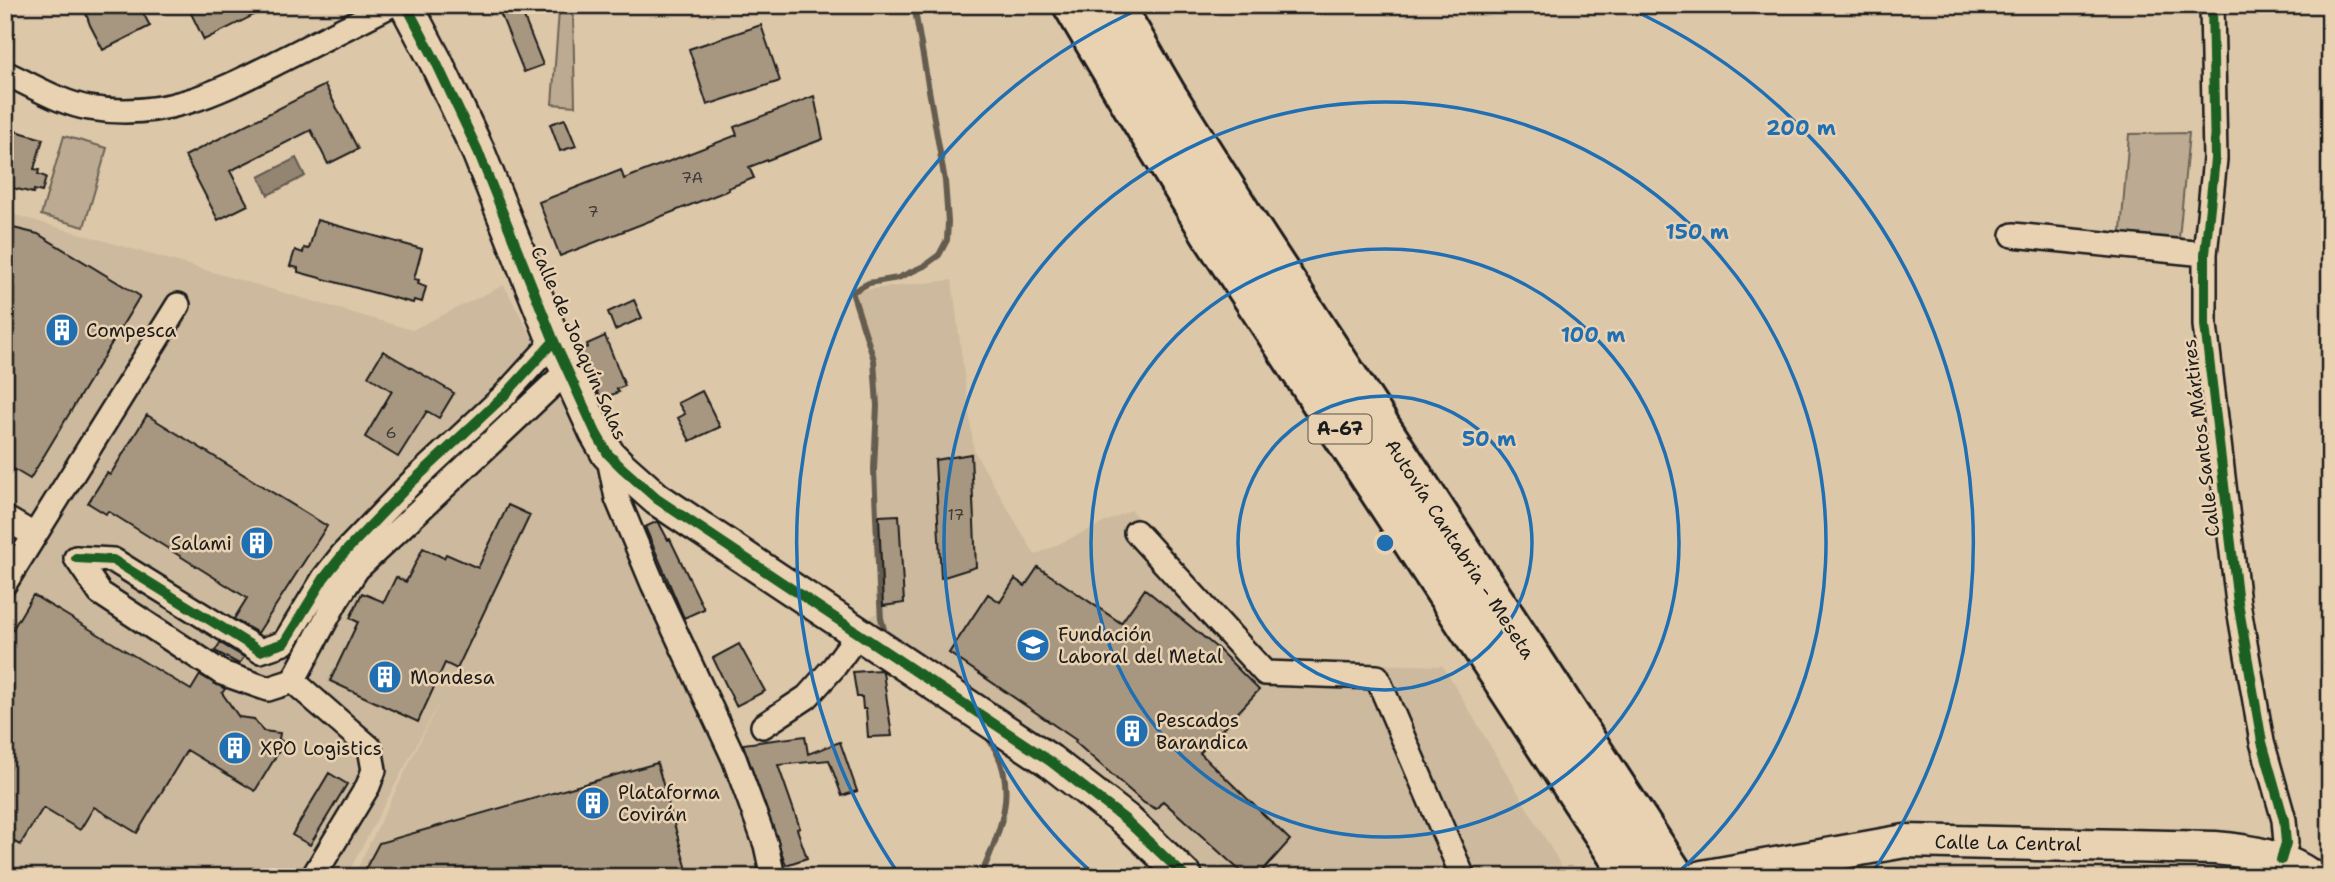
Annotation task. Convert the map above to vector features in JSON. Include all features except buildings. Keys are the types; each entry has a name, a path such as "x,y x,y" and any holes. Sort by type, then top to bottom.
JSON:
{"highway":[{"name":"Autovía Cantabria - Meseta","path":"1073,5 1214,238 1623,862"},
{"name":"Autovía Cantabria - Meseta","path":"1114,5 1167,96 1254,234 1675,877"},
{"path":"1128,5 1167,96"}],"street":[{"path":"5,73 61,99 89,108 137,111 175,106 215,93 391,5"},
{"name":"Calle de Joaquín Salas","path":"406,5 478,151 554,341 608,454 657,499 1050,761 1126,820 1186,877"},
{"name":"Calle Santos Mártires","path":"2212,5 2215,159 2205,254 2207,338 2238,603 2262,742 2284,820 2286,843 2281,860"},
{"path":"2013,235 2205,254"},
{"path":"5,583 178,305"},
{"path":"554,341 504,396 411,484 343,554 324,578 284,643 260,651 113,559 76,558 100,593 222,673 268,689 293,681 336,601 357,569 568,370"},
{"name":"Calle de Joaquín Salas","path":"608,454 617,498 653,584 734,758 766,845 773,877"},
{"path":"5,518 34,535"},
{"path":"1136,533 1265,673 1377,677 1463,877"},
{"path":"762,726 807,696 834,667 858,634"},
{"path":"293,681 370,748 374,770 368,786 313,877"},
{"name":"Calle La Central","path":"1702,877 1905,841 2250,851 2281,860 2312,877"}],"shaded area":[{"path":"563,8 573,11 575,106 552,104 559,11"},
{"path":"2189,133 2179,239 2124,236 2121,231 2129,134"},
{"path":"64,136 107,148 84,227 41,215"},
{"path":"296,158 305,176 268,195 259,177"},
{"path":"5,212 412,330 504,285 578,424 736,790 764,877 353,877 441,699 346,877 5,877"},
{"path":"952,280 974,451 1035,555 1131,510 1265,661 1443,666 1568,877 1174,877 1081,794 842,637 881,610 875,470 879,401 874,349 854,291"}],"waterway":[{"path":"886,637 881,618 879,587 874,469 877,406 874,360 852,292 869,283 898,278 924,266 939,255 947,240 945,181 914,5"},
{"path":"980,877 995,841 1005,805 1003,769 985,734"}],"cycle path":[{"path":"406,5 478,151 554,341 608,454 657,499 1050,761 1126,820 1186,877"},
{"path":"2212,5 2215,159 2205,254 2205,325 2238,603 2262,742 2284,820 2286,843 2281,860"},
{"path":"76,558 113,560 260,651 284,643 324,578 343,554 411,483 504,396 554,341"}],"place":[{"name":"Compesca","path":"62,330"},
{"name":"Salami","path":"257,543"},
{"name":"Fundación Laboral del Metal","path":"1033,645"},
{"name":"Mondesa","path":"385,677"},
{"name":"Pescados Barandica","path":"1132,731"},
{"name":"XPO Logistics","path":"235,748"},
{"name":"Plataforma Covirán","path":"593,803"}]}
